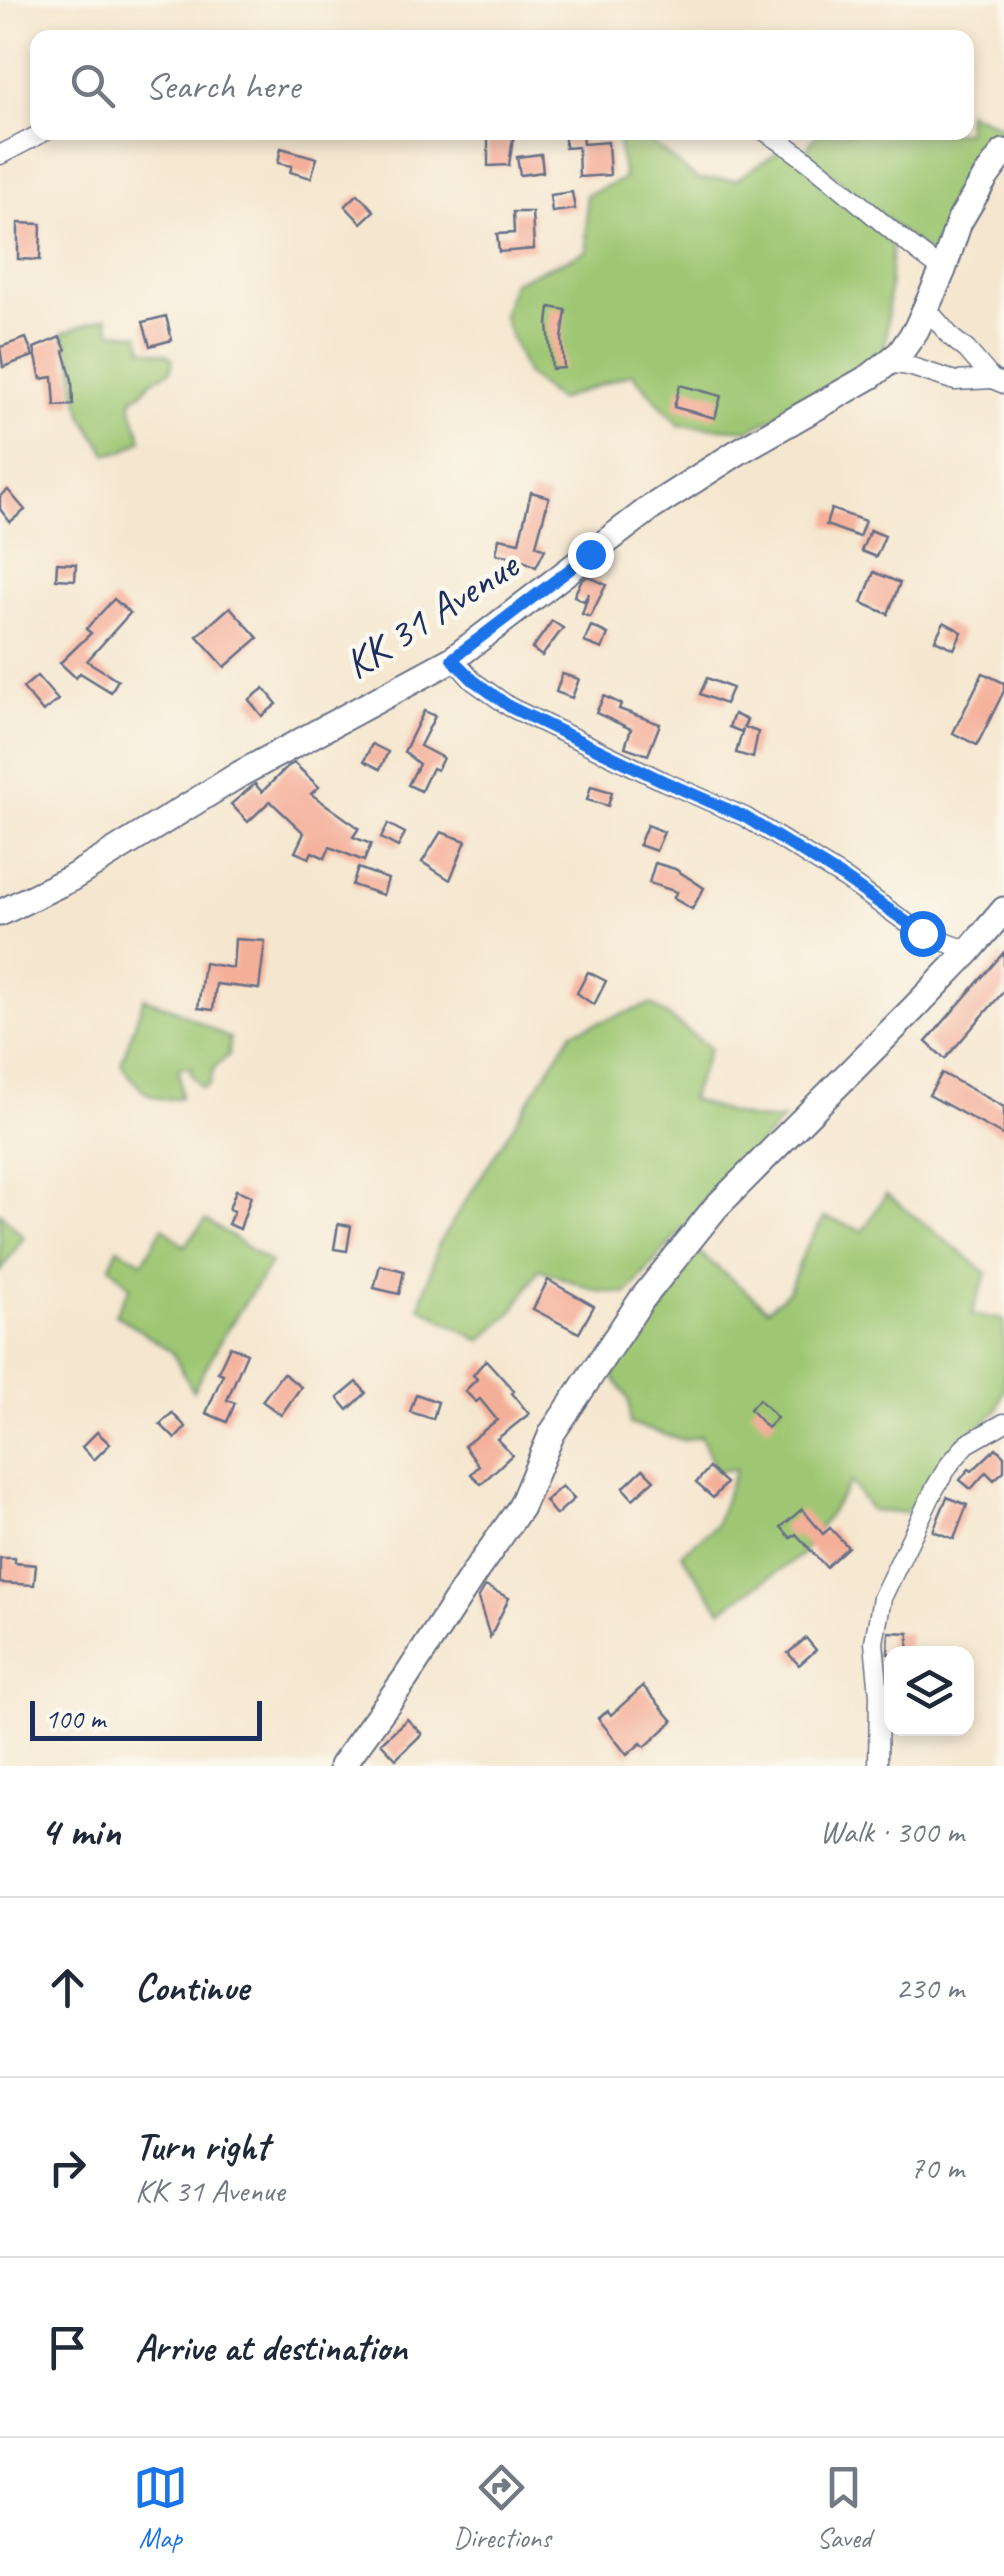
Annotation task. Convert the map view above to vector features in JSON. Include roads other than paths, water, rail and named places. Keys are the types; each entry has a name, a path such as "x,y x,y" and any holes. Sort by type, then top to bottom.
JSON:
{"street":[{"path":"0,155 30,139"},
{"path":"778,140 943,270"},
{"name":"KK 31 Avenue","path":"0,914 70,879 240,774 452,659 648,509 871,376 900,353 916,330 943,270 958,222 1004,152"},
{"path":"926,308 998,382"},
{"path":"888,363 955,382 998,382"},
{"path":"452,659 510,707 745,817 844,878 922,933 970,951"},
{"path":"342,1766 522,1507 552,1432 642,1299 716,1206 970,951 1004,910"},
{"path":"878,1766 879,1694 874,1642 882,1598 949,1464 967,1444 1004,1423"}]}
